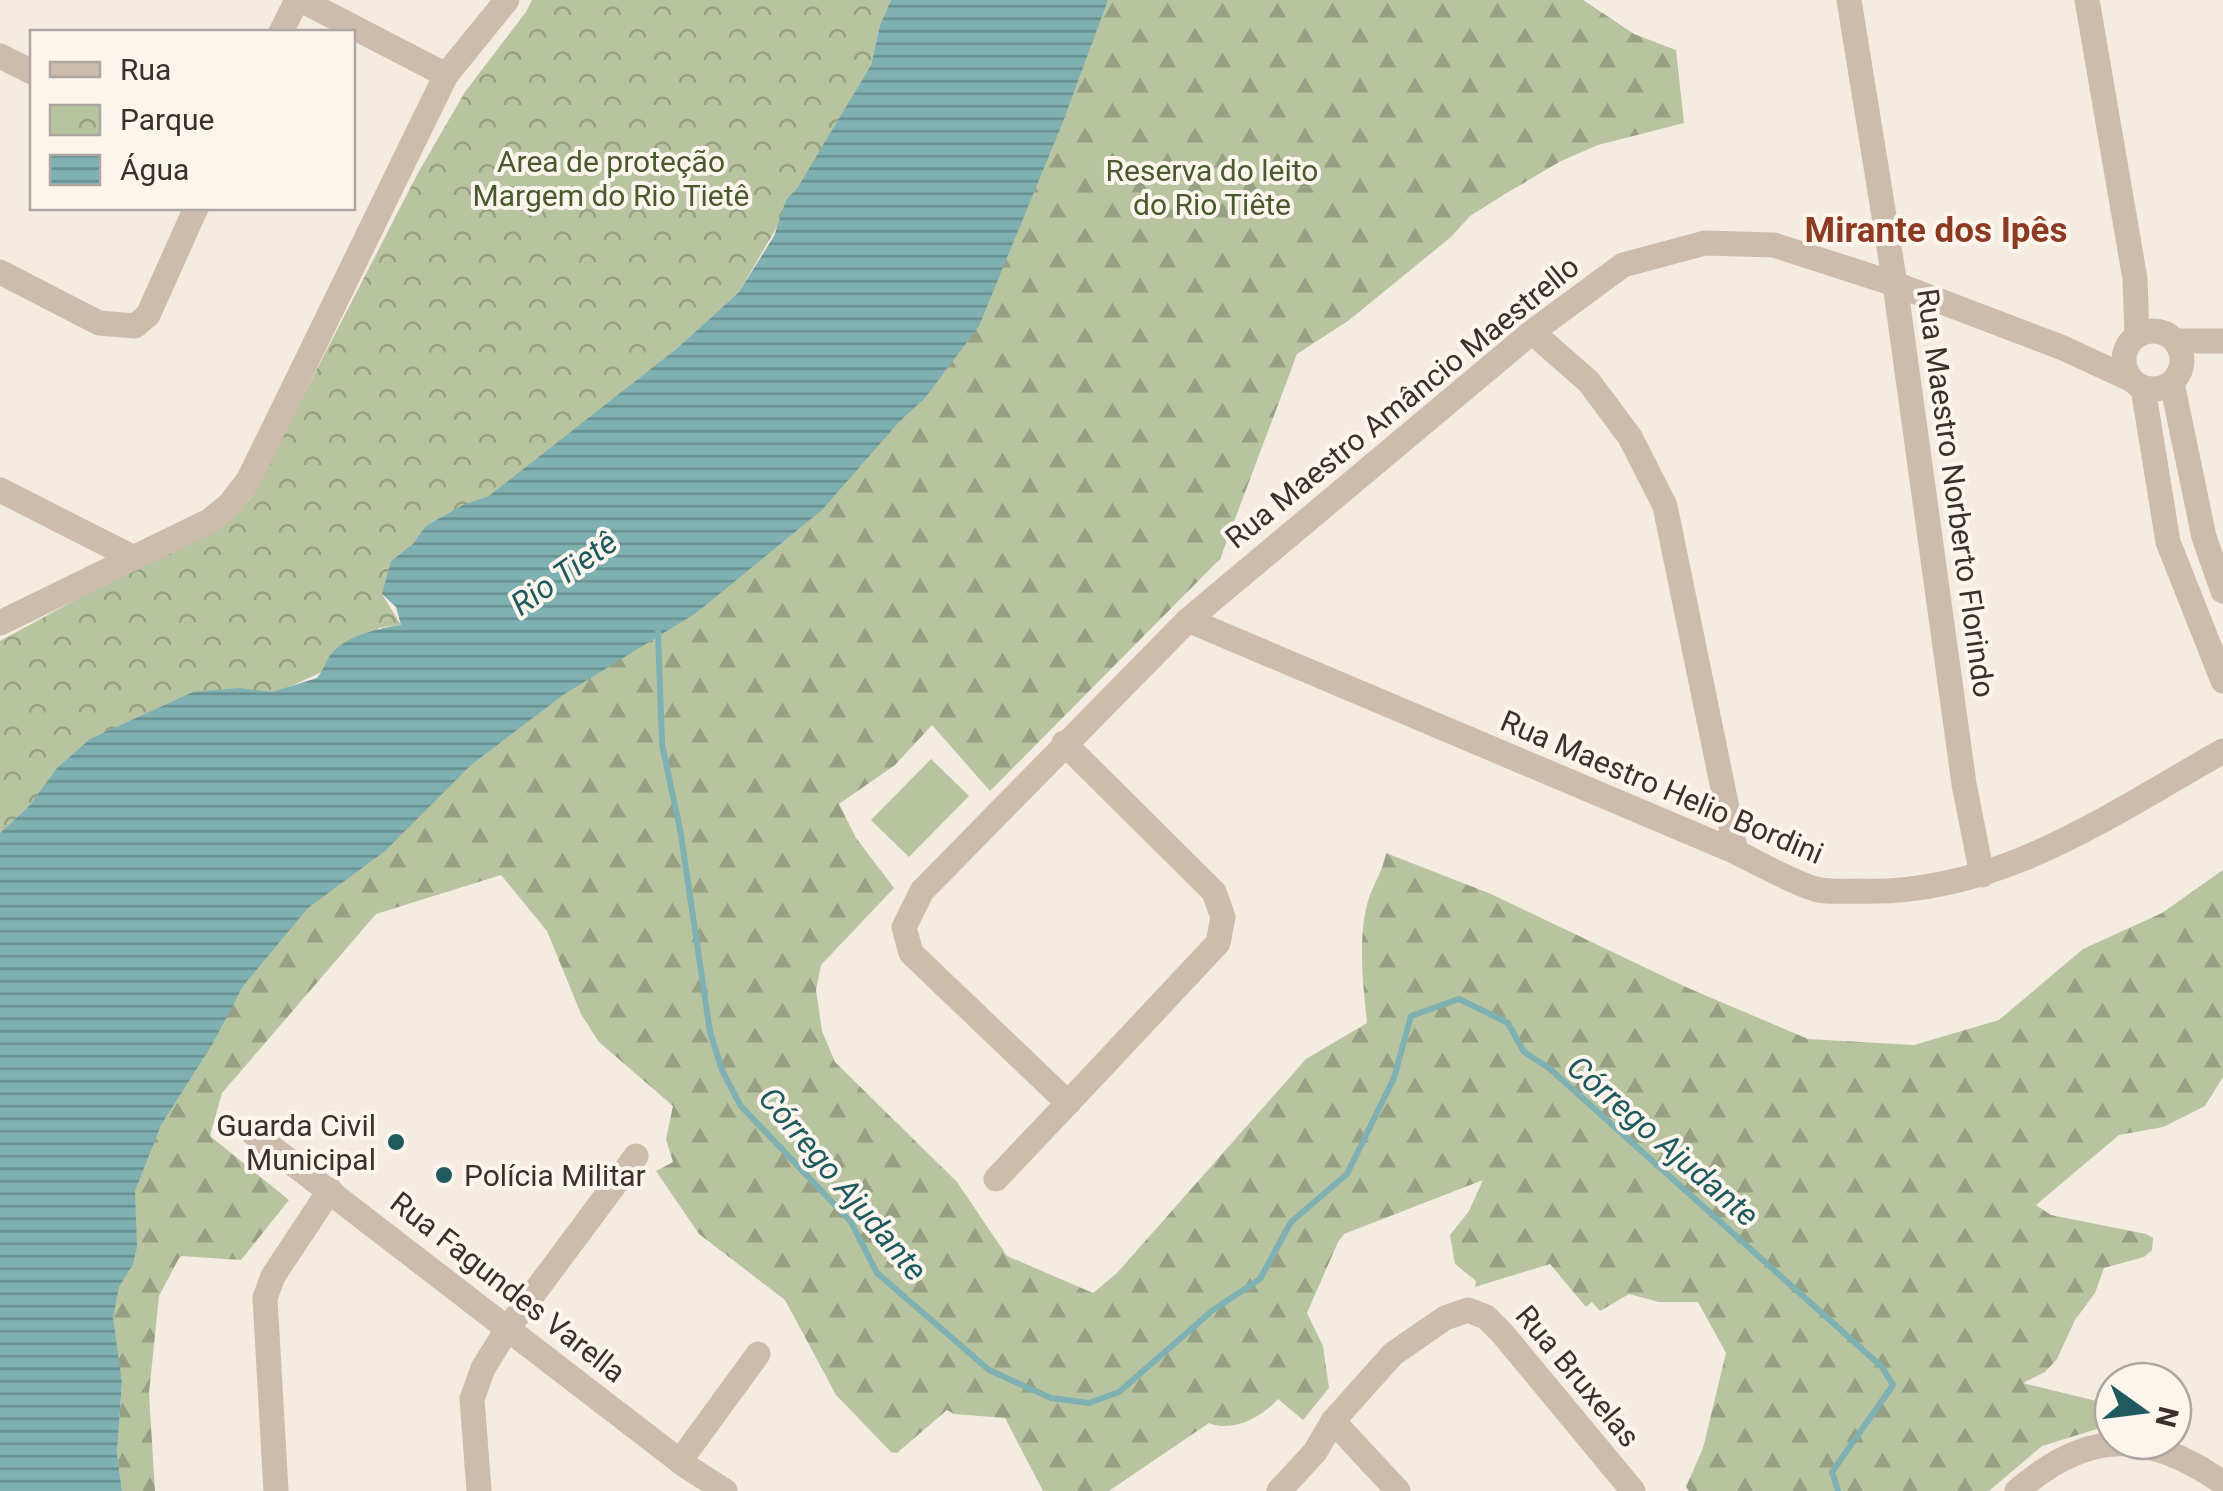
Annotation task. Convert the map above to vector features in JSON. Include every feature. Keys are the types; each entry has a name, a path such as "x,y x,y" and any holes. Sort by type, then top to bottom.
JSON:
{"street":[{"path":"282,30 299,0 446,75"},
{"path":"0,623 208,521 229,505 249,479 446,75 507,0"},
{"name":"Rua Maestro Norberto Florindo","path":"1849,0 1895,284 1964,784 1982,876"},
{"path":"2086,0 2135,279 2151,337"},
{"path":"0,56 30,71"},
{"path":"0,272 100,323 135,326 148,315 195,210"},
{"name":"Rua Maestro Amâncio Maestrello","path":"1068,1103 911,953 904,927 922,891 1188,620 1532,332 1623,265 1705,243 1774,245 1895,284 2062,348 2136,383"},
{"path":"1532,332 1589,382 1630,438 1666,506 1736,852"},
{"path":"2151,337 2181,349 2177,376 2204,537 2223,590"},
{"path":"2151,337 2123,360 2136,383 2168,542 2223,681"},
{"name":"Rua Maestro Amâncio Maestrello","path":"2062,348 2102,349 2151,337 2223,341"},
{"path":"2136,383 2163,388 2223,350"},
{"path":"0,490 134,558"},
{"name":"Rua Maestro Helio Bordini","path":"1188,620 1736,852 1815,890 1883,892 1945,886 1982,876 2046,851 2223,751"},
{"path":"996,1180 1218,943 1223,917 1214,892 1064,743"},
{"name":"Rua Fagundes Varella","path":"253,1133 508,1328 685,1472 726,1491"},
{"path":"479,1491 472,1399 483,1368 508,1328 636,1156"},
{"path":"276,1491 266,1298 274,1276 330,1190"},
{"name":"Rua Bruxelas","path":"1334,1421 1393,1354 1446,1318 1468,1310 1486,1317 1502,1333 1632,1491"},
{"path":"685,1472 758,1354"},
{"path":"1279,1491 1315,1452 1334,1421 1398,1491"},
{"path":"2017,1491 2066,1454 2095,1444 2129,1444 2168,1453 2198,1466 2223,1484"}],"green space":[{"name":"Area de proteção Margem do Rio Tietê","path":"532,0 891,0 880,25 871,65 739,292 382,594 401,625 379,628 324,671 30,805 0,833 0,641 235,513 250,499 418,173 465,92"},
{"name":"Reserva do leito do Rio Tiête","path":"1070,0 1583,0 1634,34 1676,50 1684,123 1598,145 1561,161 1505,194 1470,216 1451,237 1348,321 1297,354 1220,559 990,791 932,725 895,765 839,804 856,838 894,888 821,965 816,990 822,1031 835,1062 957,1182 1007,1256 1093,1293 1117,1273 1306,1059 1367,1023 1362,956 1364,921 1386,853 1491,894 1688,988 1808,1039 1914,1045 1999,1020 2083,949 2162,913 2223,870 2223,1077 2205,1106 2163,1127 2119,1135 2036,1205 2051,1215 2153,1238 2152,1250 2144,1257 2104,1268 2095,1293 2075,1320 2057,1359 2045,1372 2023,1383 2093,1400 2093,1430 2042,1446 1989,1491 1689,1491 1686,1487 1703,1448 1726,1353 1698,1302 1659,1302 1629,1294 1600,1311 1592,1302 1586,1307 1550,1264 1475,1287 1476,1281 1455,1264 1450,1235 1469,1211 1483,1180 1344,1234 1338,1242 1307,1313 1323,1346 1329,1388 1303,1420 1278,1399 1246,1422 1228,1426 1209,1423 1109,1491 1043,1491 1005,1418 954,1414 947,1410 897,1453 891,1452 836,1395 785,1300 699,1234 656,1171 673,1162 666,1139 673,1106 599,1042 581,1014 547,931 501,875 376,914 222,1093 210,1136 289,1200 241,1260 181,1256 178,1260 159,1296 149,1393 155,1491 122,1491 117,1453 122,1383 115,1346 95,1343 104,1104"},
{"path":"931,759 969,796 909,857 871,820"}],"water":[{"name":"Rio Tietê","path":"891,0 1108,0 979,326 925,398 822,510 696,613 563,695 471,765 385,851 308,908 243,986 213,1043 161,1125 135,1191 137,1247 133,1264 119,1287 113,1317 122,1383 117,1453 122,1491 0,1491 0,833 30,805 57,768 90,739 193,692 239,688 272,692 317,678 340,645 375,630 401,625 396,607 382,594 391,561 412,545 426,526 463,505 489,496 675,350 739,292 774,236 786,200 798,187 871,65 880,25"}],"waterway":[{"name":"Córrego Ajudante","path":"658,632 662,744 681,835 710,1032 722,1070 740,1105 851,1222 877,1273 989,1370 1051,1398 1089,1403 1119,1392 1213,1310 1260,1279 1291,1222 1347,1174 1394,1078 1411,1016 1459,999 1508,1023 1524,1052 1549,1068 1882,1367 1893,1385 1832,1472 1838,1491"}],"place":[{"name":"Guarda Civil Municipal","path":"396,1142"},
{"name":"Polícia Militar","path":"444,1175"}],"district":[{"name":"Mirante dos Ipês","path":"1936,230"}]}
